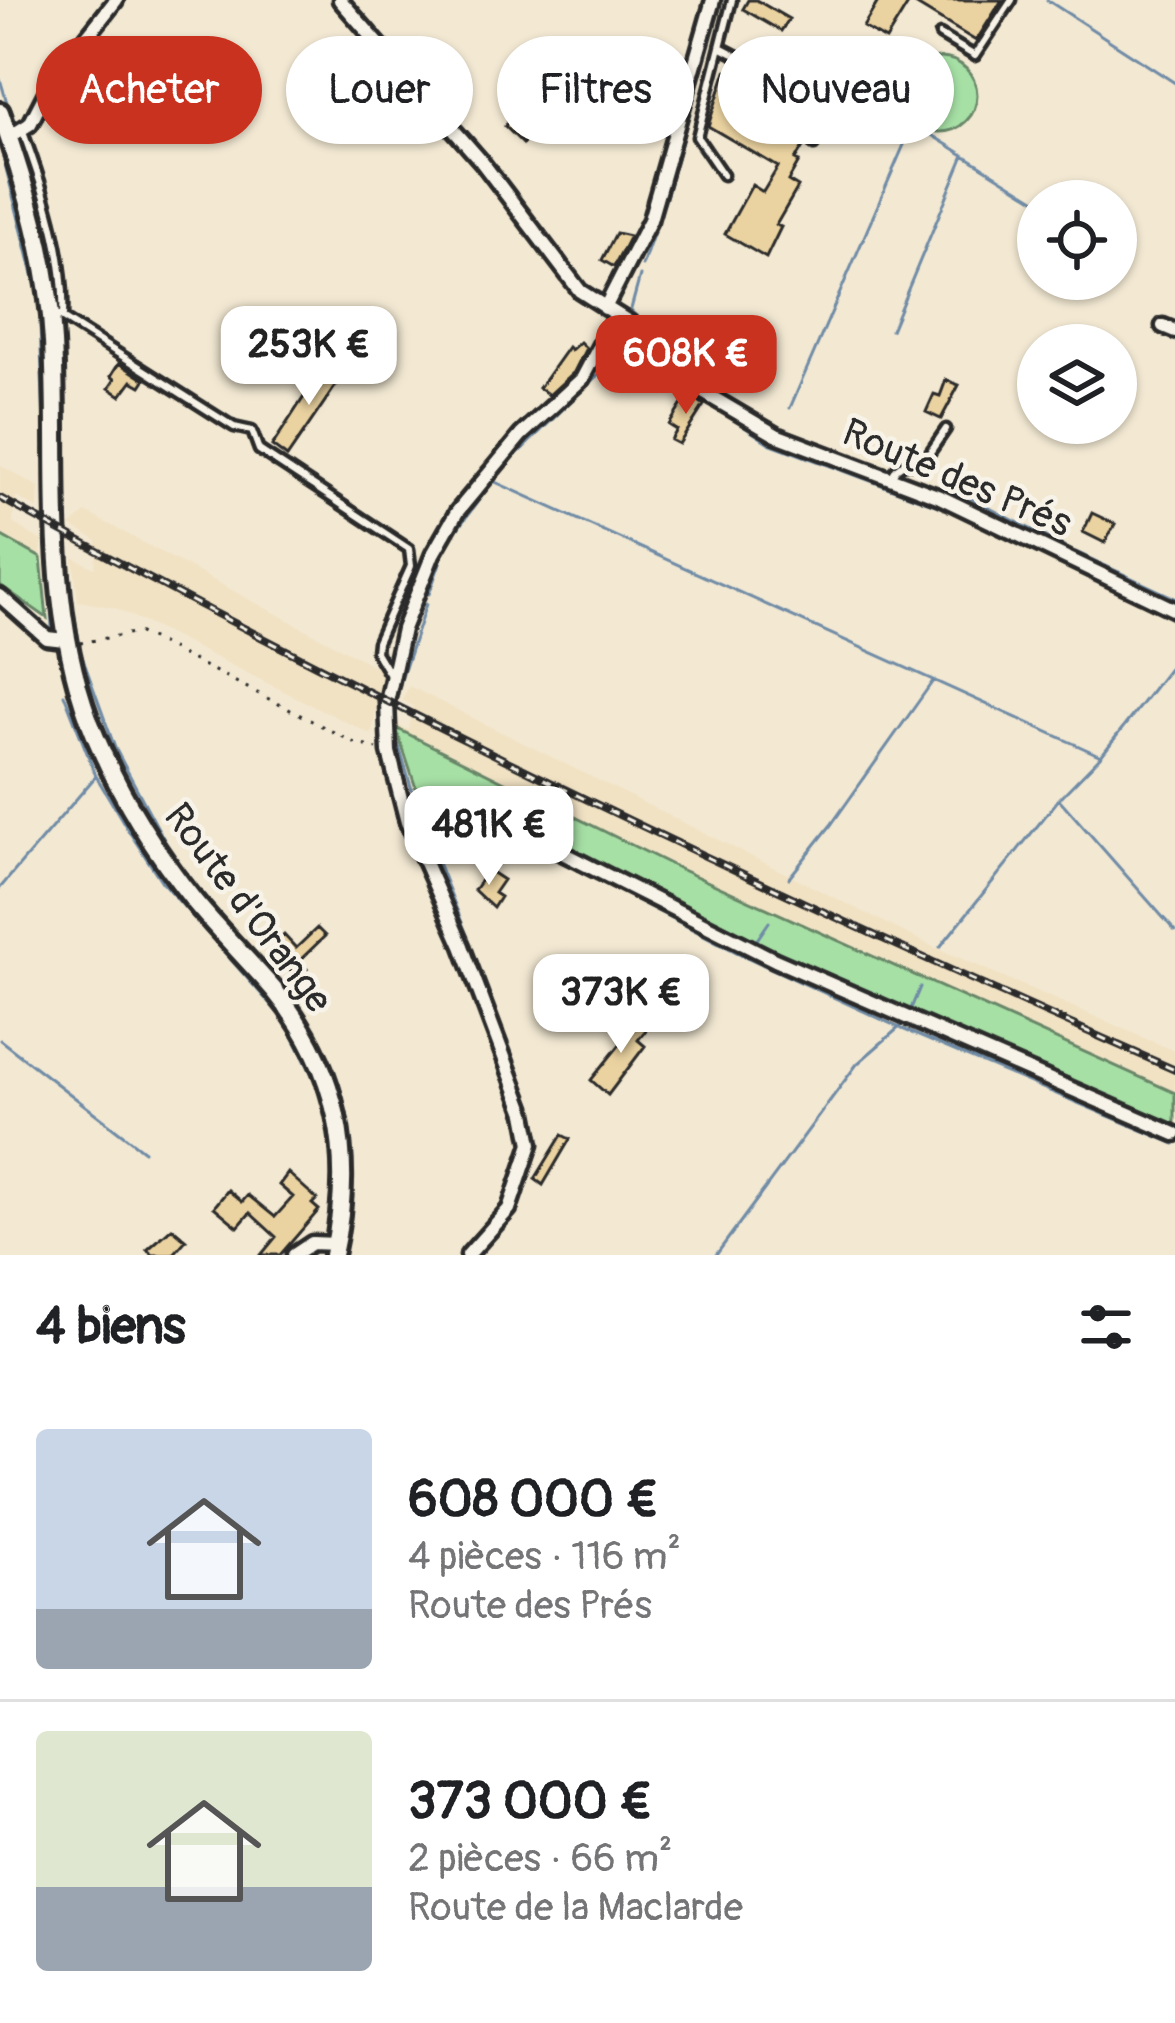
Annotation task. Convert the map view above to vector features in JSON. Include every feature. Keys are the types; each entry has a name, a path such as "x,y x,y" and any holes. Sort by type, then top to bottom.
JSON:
{"street":[{"path":"15,134 39,110 52,81 116,0"},
{"name":"Route des Prés","path":"340,0 444,115 580,291 628,322 703,392 776,435 940,497 1175,610"},
{"path":"469,1255 509,1209 531,1144 498,1039 407,822 389,752 391,677 420,585 457,512 521,435 582,379 650,220 712,0"},
{"name":"Route d'Orange","path":"0,112 15,134 56,313 55,522 66,644 96,738 137,819 197,905 299,1024 328,1081 343,1150 334,1250"},
{"path":"0,596 47,638 66,644"},
{"path":"407,822 450,812 493,818 775,960 1175,1134"},
{"path":"294,1255 312,1243 334,1250"}],"lane":[{"path":"723,36 732,0"},
{"path":"940,35 975,56 1012,0"},
{"path":"718,55 697,136 723,176"},
{"path":"56,313 234,427 252,431 259,450 409,549 411,566 377,642 376,652 391,677"},
{"path":"891,480 895,469 908,462 922,464 946,429"}],"path":[{"path":"66,644 138,632 355,742 389,752"}],"shaded area":[{"path":"0,465 39,487 38,509 16,497 13,523 42,541 41,558 0,535"},
{"path":"86,512 382,670 372,735 115,608 78,601 73,557 95,568 97,541 70,526"},
{"path":"409,686 930,945 1175,1051 1175,1107 399,734 397,725 409,730 413,706 402,700"}],"green space":[{"path":"954,61 974,81 974,109 954,129"},
{"path":"0,535 41,558 47,618 0,585"},
{"path":"396,728 680,869 1175,1093 1175,1131 817,976 558,846 447,808 423,809"}],"building":[{"path":"748,0 789,19 781,31 743,9"},
{"path":"879,0 1002,0 976,41 910,1 888,36 863,27"},
{"path":"718,95 718,132 708,126"},
{"path":"739,144 805,144 788,181 798,187 776,225 781,227 766,258 725,234 752,185 763,192 778,167"},
{"path":"616,233 630,236 614,267 602,260"},
{"path":"734,333 746,339 728,374 737,379 732,391 710,379 721,358 712,352 721,337 729,343"},
{"path":"580,342 586,348 574,372 549,395 539,388 568,347 571,350"},
{"path":"328,360 345,372 287,457 272,446"},
{"path":"119,363 145,380 141,386 132,381 121,396 109,388"},
{"path":"946,380 959,385 941,419 926,412"},
{"path":"689,393 704,405 679,444 671,440 677,430 669,425"},
{"path":"1092,513 1115,524 1105,543 1083,532"},
{"path":"488,870 503,880 494,893 500,897 493,908 474,890"},
{"path":"317,928 325,936 299,961 307,969 298,978 275,954 280,950 274,944 284,935 296,948"},
{"path":"624,1012 646,1030 638,1040 645,1046 608,1095 591,1080 630,1032 616,1021"},
{"path":"562,1135 570,1139 543,1185 535,1179"},
{"path":"288,1173 317,1199 312,1204 319,1210 280,1255 261,1255 276,1237 250,1213 238,1227 214,1207 228,1190 242,1202 248,1195 275,1217 293,1197 279,1185"},
{"path":"172,1228 186,1240 173,1255 153,1255 147,1250"}],"waterway":[{"path":"642,266 721,0"},
{"path":"1047,0 1175,83"},
{"path":"0,79 13,123"},
{"path":"790,408 904,144"},
{"path":"946,144 1017,188"},
{"path":"0,145 39,298 52,628"},
{"path":"24,153 43,214 58,302"},
{"path":"891,330 964,155"},
{"path":"631,309 640,276"},
{"path":"630,310 703,382 782,432"},
{"path":"609,361 624,329"},
{"path":"622,332 634,337 694,392"},
{"path":"429,594 447,543 502,469 605,368"},
{"path":"720,411 769,443 949,510 1175,618"},
{"path":"820,445 839,452"},
{"path":"493,481 1101,756"},
{"path":"917,482 968,497 1064,546"},
{"path":"65,490 66,557"},
{"path":"1076,552 1175,598"},
{"path":"67,572 78,635"},
{"path":"418,810 394,730 396,695 426,604"},
{"path":"81,654 115,748 177,864 251,950"},
{"path":"1175,661 1101,756 1059,799 1175,931"},
{"path":"789,878 933,681"},
{"path":"64,694 96,776 128,830 162,882 286,1022 321,1093"},
{"path":"0,888 96,776"},
{"path":"940,947 1059,799"},
{"path":"424,828 466,822 507,833 742,955 900,1028 1175,1144"},
{"path":"423,825 527,1101"},
{"path":"756,941 769,922"},
{"path":"260,961 312,1027 343,1096 353,1172 343,1255"},
{"path":"910,1011 920,987"},
{"path":"716,1255 857,1064 902,1025"},
{"path":"0,1040 144,1151"},
{"path":"328,1231 332,1143"},
{"path":"516,1205 528,1181 533,1152"},
{"path":"480,1255 500,1228"}],"railway":[{"path":"0,498 289,651 581,797 1175,1070"}]}
